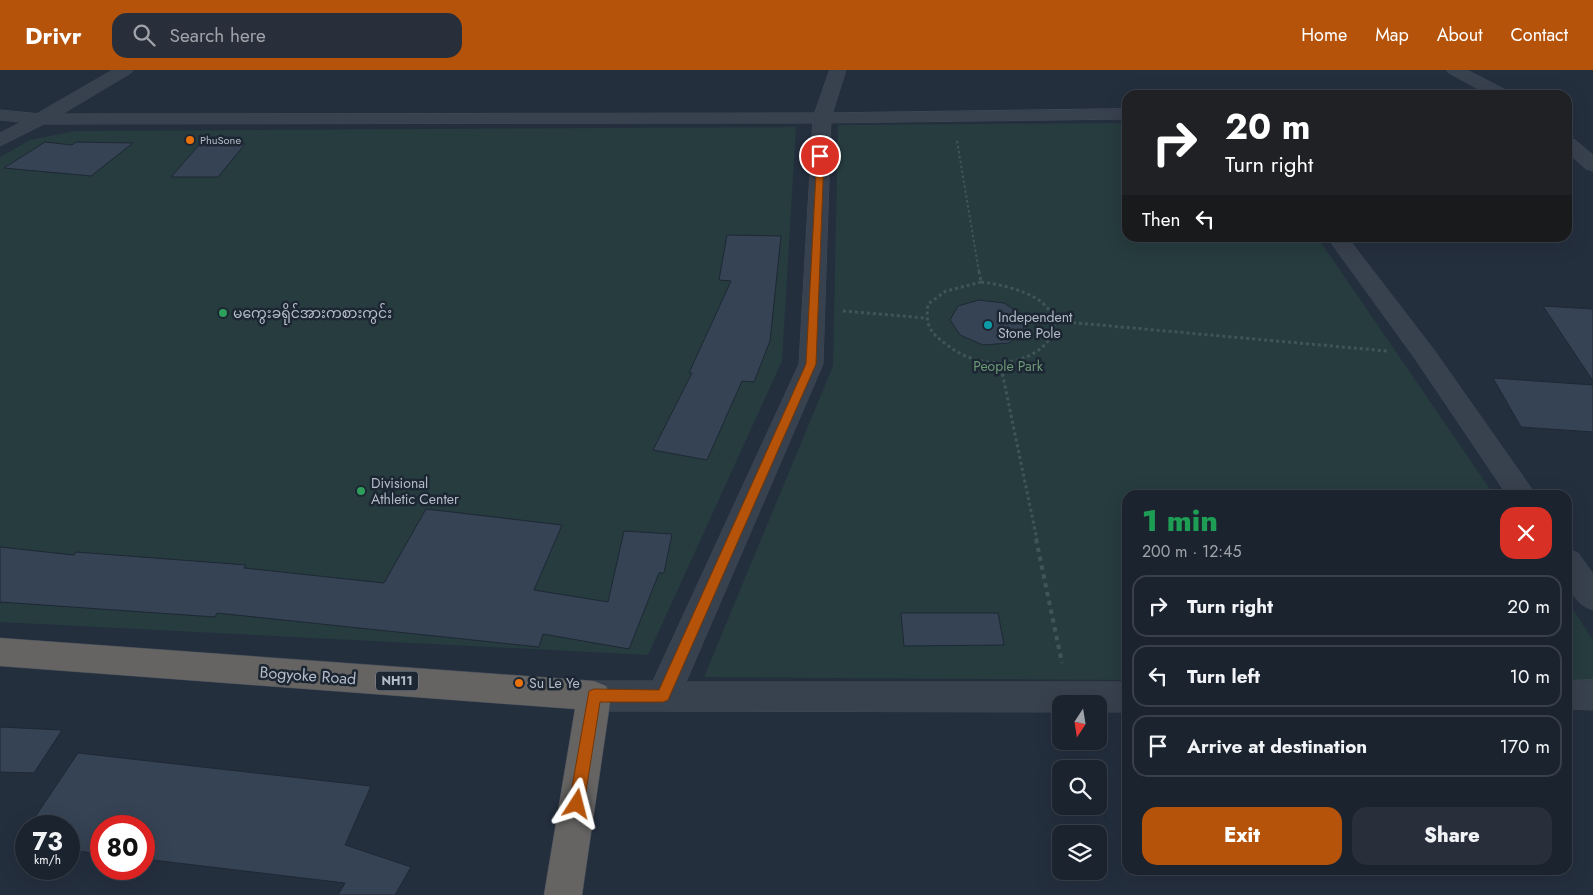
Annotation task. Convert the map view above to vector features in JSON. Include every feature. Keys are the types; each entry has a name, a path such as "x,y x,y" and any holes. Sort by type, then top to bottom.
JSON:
{"highway":[{"name":"Bogyoke Road","path":"0,652 594,696"},
{"path":"563,895 594,696"}],"street":[{"path":"0,140 41,119 125,70"},
{"path":"663,696 811,364 822,118 838,70"},
{"path":"1455,70 1493,90"},
{"path":"0,115 41,119 822,118 1122,114"},
{"path":"1572,147 1593,165"},
{"path":"1341,242 1425,355 1519,490"},
{"path":"1572,567 1593,598"},
{"path":"1572,695 1593,695"},
{"path":"594,696 1052,697"},
{"path":"1108,697 1122,697"}],"path":[{"path":"952,115 981,282"},
{"path":"981,282 1006,285 1028,293 1045,305 1055,320 1054,336 1044,350 1025,359 1000,362 973,359 949,350 932,336 925,318 928,305 939,293 958,285 981,282"},
{"path":"813,309 925,318"},
{"path":"1055,320 1425,355"},
{"path":"1000,362 1069,695"}],"green space":[{"name":"People Park","path":"1122,123 1122,242 1321,242 1491,490 1122,490 1122,680 704,677 833,366 838,125"},
{"name":"Divisional Athletic Center","path":"796,127 782,361 648,655 0,622 0,157 30,140 75,131"},
{"path":"1572,608 1593,640 1593,684 1572,683"}],"building":[{"path":"45,142 72,145 76,142 133,143 91,176 4,168"},
{"path":"200,144 245,144 218,177 171,177"},
{"path":"727,235 781,236 770,341 754,382 742,381 707,460 653,450 692,373 689,373 731,281 719,280"},
{"name":"Independent Stone Pole","path":"979,300 1004,303 1022,315 1024,331 1009,343 983,345 960,335 950,320 958,306"},
{"path":"1543,306 1593,309 1593,381"},
{"path":"1493,378 1593,385 1593,432 1521,427"},
{"path":"426,509 562,525 534,590 608,602 624,531 672,534 664,573 659,573 629,649 543,634 539,647 217,613 215,617 0,602 0,547 74,555 76,552 246,565 244,568 384,583"},
{"path":"901,613 998,613 1004,645 904,646"},
{"path":"0,727 62,730 34,773 0,772"},
{"path":"78,753 371,786 345,845 411,867 395,895 338,895 345,883 155,860 155,815 90,815 90,853 80,851 80,815 36,815"}],"place":[{"name":"PhuSone","path":"190,140"},
{"name":"မကွေးခရိုင်အားကစားကွင်း","path":"223,313"},
{"name":"Independent Stone Pole","path":"988,325"},
{"name":"Divisional Athletic Center","path":"361,491"},
{"name":"Su Le Ye","path":"519,683"}],"route":[{"path":"577,804 594,696 663,696 811,364 820,156"}]}
